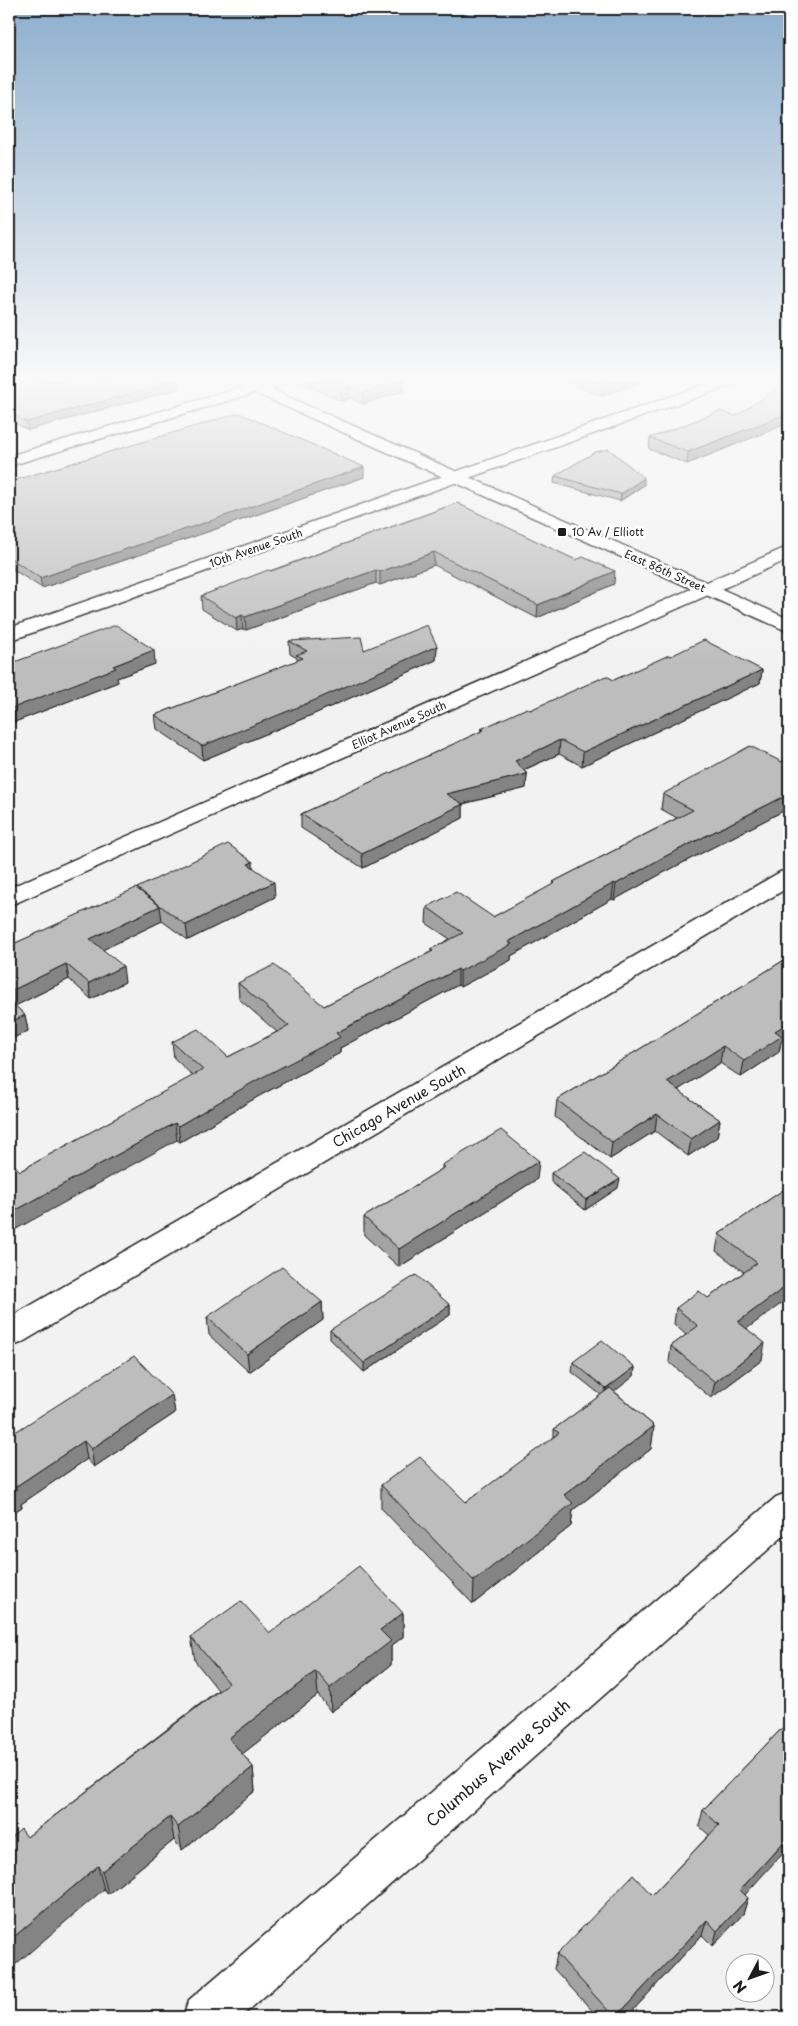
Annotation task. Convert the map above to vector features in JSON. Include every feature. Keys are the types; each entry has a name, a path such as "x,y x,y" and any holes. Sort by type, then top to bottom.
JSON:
{"street":[{"name":"East 86th Street","path":"450,476 789,626"},
{"name":"10th Avenue South","path":"9,635 462,476"},
{"name":"Elliot Avenue South","path":"9,897 789,552"},
{"name":"Chicago Avenue South","path":"9,1334 789,878"},
{"name":"Columbus Avenue South","path":"206,2017 789,1508"}],"building":[{"path":"31,476 340,476 40,578 9,557 9,482"},
{"path":"555,476 641,476 644,478 621,494"},
{"path":"457,503 576,560 583,557 615,571 538,605 434,552 380,572 376,570 245,617 242,615 236,618 201,596 268,570 271,571"},
{"path":"116,625 154,650 113,666 116,668 9,708 9,664"},
{"path":"427,625 437,646 313,701 202,746 155,715 303,658 296,655 307,651 289,641 361,637 364,650"},
{"path":"704,640 762,670 583,752 560,740 515,761 527,774 446,794 463,804 362,854 301,814 484,730 481,729 527,708 530,710 606,676 614,680"},
{"path":"750,746 782,762 789,758 789,794 662,858 616,884 614,883 508,942 512,944 460,971 458,969 336,1033 340,1037 257,1080 178,1126 175,1123 9,1214 9,1159 20,1171 203,1070 172,1042 198,1029 228,1057 289,1026 238,983 274,965 324,1006 433,951 431,949 463,933 427,907 456,892 493,917 555,883 553,882 693,810 663,794"},
{"path":"228,844 253,862 248,864 274,882 186,925 137,888"},
{"path":"136,888 160,906 90,939 123,966 89,983 66,964 9,992 9,946"},
{"path":"786,959 789,960 789,1022 775,1031 782,1036 744,1061 723,1046 667,1082 720,1120 691,1139 657,1114 612,1142 557,1100"},
{"path":"9,1000 25,1015 9,1023"},
{"path":"501,1130 539,1161 399,1249 364,1217 445,1167 442,1165"},
{"path":"585,1152 620,1179 586,1200 551,1173"},
{"path":"789,1186 789,1284 738,1322 765,1343 715,1382 671,1346 698,1326 676,1308 699,1291 708,1298 757,1263 719,1234"},
{"path":"282,1267 322,1302 247,1354 207,1317"},
{"path":"416,1275 450,1305 364,1363 330,1330"},
{"path":"602,1340 635,1367 606,1389 573,1362"},
{"path":"134,1356 172,1395 91,1449 84,1441 15,1487 17,1489 9,1495 9,1436"},
{"path":"610,1388 654,1426 564,1495 573,1503 474,1581 381,1485 420,1457 466,1502 559,1433 554,1429"},
{"path":"359,1566 403,1613 380,1630 391,1641 330,1688 316,1671 229,1738 253,1767 178,1827 170,1817 102,1871 98,1866 9,1941 9,1840 21,1829 27,1837 229,1683 191,1637 241,1601 270,1633"},
{"path":"789,1721 789,1836 740,1890 748,1898 717,1931 707,1920 614,2017 557,1954 633,1875 652,1895 719,1825 703,1810"}],"place":[{"name":"10 Av / Elliott","path":"562,532"}]}
